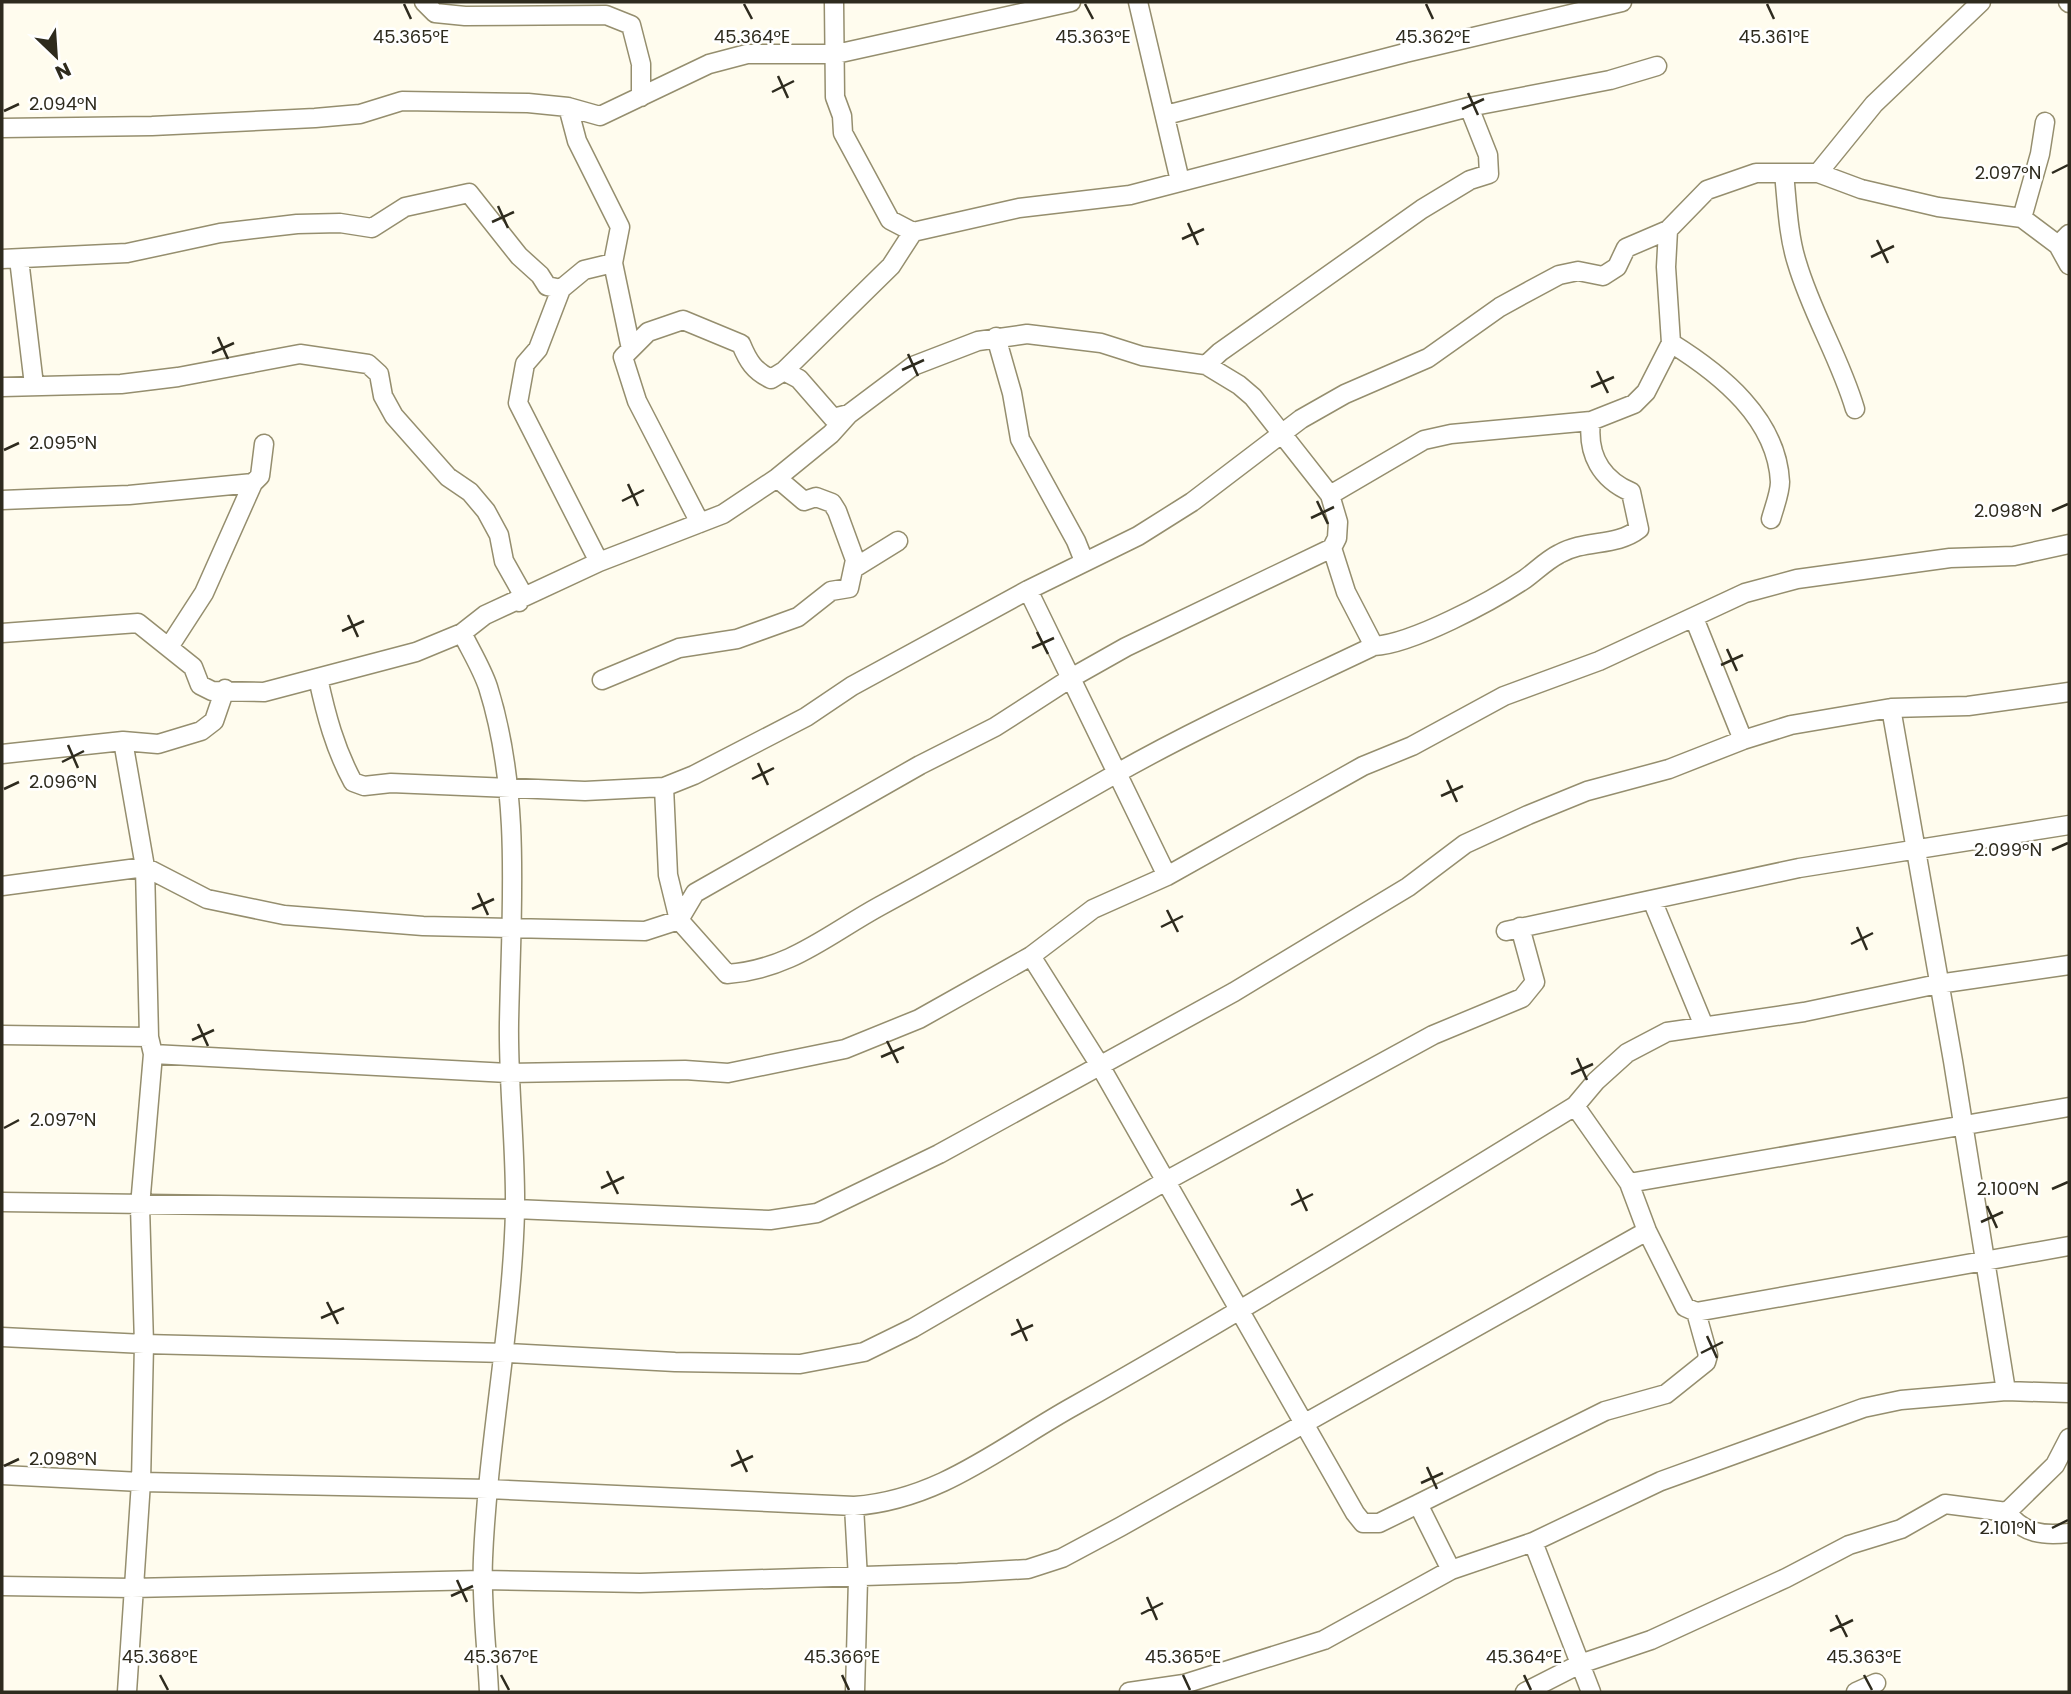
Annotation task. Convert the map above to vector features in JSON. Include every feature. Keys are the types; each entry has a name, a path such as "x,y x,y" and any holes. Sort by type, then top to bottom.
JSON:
{"street":[{"path":"425,2 435,13 465,16 591,14 606,15 631,25 641,64 641,97"},
{"path":"834,2 835,97 842,116 843,133 890,220 914,232 1019,208 1130,195 1469,107 1610,80 1657,66"},
{"path":"2,128 152,126 315,118 360,114 402,101 568,107 600,116 709,64 747,54 836,54 1071,2"},
{"path":"1138,2 1180,181"},
{"path":"1166,115 1405,53 1622,2"},
{"path":"1818,173 1874,104 1980,2"},
{"path":"568,107 577,141 620,227 613,263 631,349"},
{"path":"1206,365 1220,352 1422,209 1470,180 1489,174 1488,155 1469,107"},
{"path":"2022,218 2040,154 2045,122"},
{"path":"318,678 329,727 353,782 364,786 391,783 585,791 664,787 694,775 806,717 852,686 1028,590 1138,536 1192,502 1279,434 1345,394 1428,358 1500,307 1559,275 1578,271 1603,276 1617,267 1626,248 1668,230 1707,190 1756,173 1818,173 1861,189 1938,207 2022,218 2064,240 2069,265"},
{"path":"1784,173 1796,261 1808,297 1846,379 1855,409"},
{"path":"34,385 11,259 39,255 127,253 220,233 297,224 340,223 372,228 405,207 469,193 519,256 540,275 547,286 561,289"},
{"path":"1330,495 1424,440 1451,433 1591,421 1634,404 1646,393 1671,343 1666,267 1668,230"},
{"path":"700,523 636,401 623,356 648,332 683,320 741,344 747,360 758,373 771,379 784,371 891,266 914,232"},
{"path":"599,562 518,403 525,364 538,349 561,289 584,270 613,263"},
{"path":"2,633 138,623 193,667 201,685 212,691 225,689 264,692 416,652 463,634 485,615 519,602 599,562 723,514 777,478 831,434 849,414 876,397 890,381 913,366 947,351 996,337 1027,334 1101,343 1142,356 1206,365 1253,397 1279,434 1330,495 1338,522 1337,538 1332,548 1126,647 1071,678 995,727 920,765 695,892 679,920 645,931 424,926 285,915 207,899 145,867 2,886"},
{"path":"996,337 1012,393 1020,439 1076,541 1084,562"},
{"path":"1671,343 1715,374 1771,437 1780,484 1771,519"},
{"path":"2,387 121,384 178,377 300,354 368,364 379,374 383,396 394,416 448,477 470,492 486,511 499,535 504,561 523,593 519,602"},
{"path":"784,371 799,380 833,418 849,414"},
{"path":"664,787 668,875 679,920 727,974 776,966 806,952 877,908 1116,774 1374,646 1384,645 1430,628 1479,605 1526,579 1560,553 1584,545 1626,540 1639,529 1631,492 1606,478 1589,437 1591,421"},
{"path":"169,647 204,593 253,483 260,476 264,444"},
{"path":"602,680 679,648 737,639 798,617 831,591 849,588 856,567 832,503 816,497 804,501 777,478"},
{"path":"2,500 129,495 253,483"},
{"path":"856,567 898,541"},
{"path":"2,1034 508,1073 685,1070 728,1073 799,1061 845,1049 919,1019 1031,956 1093,909 1167,876 1363,766 1412,746 1504,696 1599,661 1745,593 1797,579 1950,558 2014,556 2069,544"},
{"path":"1332,548 1346,592 1374,646"},
{"path":"1028,590 1167,876"},
{"path":"1694,618 1743,740"},
{"path":"463,634 488,685 509,786 511,926 508,1073 515,1209 506,1353 488,1489 482,1580 489,1692"},
{"path":"2,754 123,741 158,744 201,731 214,721 225,689"},
{"path":"2,1202 140,1206 515,1209 769,1220 817,1213 939,1154 1234,992 1408,887 1465,844 1587,791 1669,769 1743,740 1791,725 1891,708 1968,706 2069,692"},
{"path":"1891,708 2006,1391"},
{"path":"123,741 145,867 151,1045 140,1206 144,1345 141,1482 127,1692"},
{"path":"2,1337 144,1345 506,1353 675,1362 800,1364 864,1352 984,1289 1164,1182 1433,1035 1522,998 1535,982 1513,929 1799,868 2069,825"},
{"path":"1652,900 1704,1026"},
{"path":"1031,956 1099,1064 1354,1513 1363,1523 1379,1523 1605,1411 1666,1394 1706,1362 1708,1355 1696,1312"},
{"path":"2,1475 141,1482 488,1489 854,1506 882,1504 956,1478 1051,1419 1241,1312 1575,1105 1595,1081 1627,1053 1667,1032 1804,1012 1938,984 2069,965"},
{"path":"1575,1105 1629,1183 1647,1231 1685,1307 1696,1312 2069,1246"},
{"path":"1629,1183 2069,1107"},
{"path":"2,1586 132,1588 482,1580 640,1583 858,1578 1028,1569 1062,1558 1647,1231"},
{"path":"1129,1692 1184,1684 1324,1640 1451,1570 1533,1542 1661,1481 1863,1408 1901,1399 2006,1391 2069,1393"},
{"path":"2007,1512 2054,1465 2069,1438"},
{"path":"1418,1504 1451,1570"},
{"path":"1525,1692 1580,1664 1651,1640 1786,1578 1849,1545 1901,1529 1945,1504 2007,1512 2014,1522 2041,1536 2069,1533"},
{"path":"854,1506 858,1578 855,1692"},
{"path":"1533,1542 1591,1692"},
{"path":"1856,1692 1876,1683"}]}
